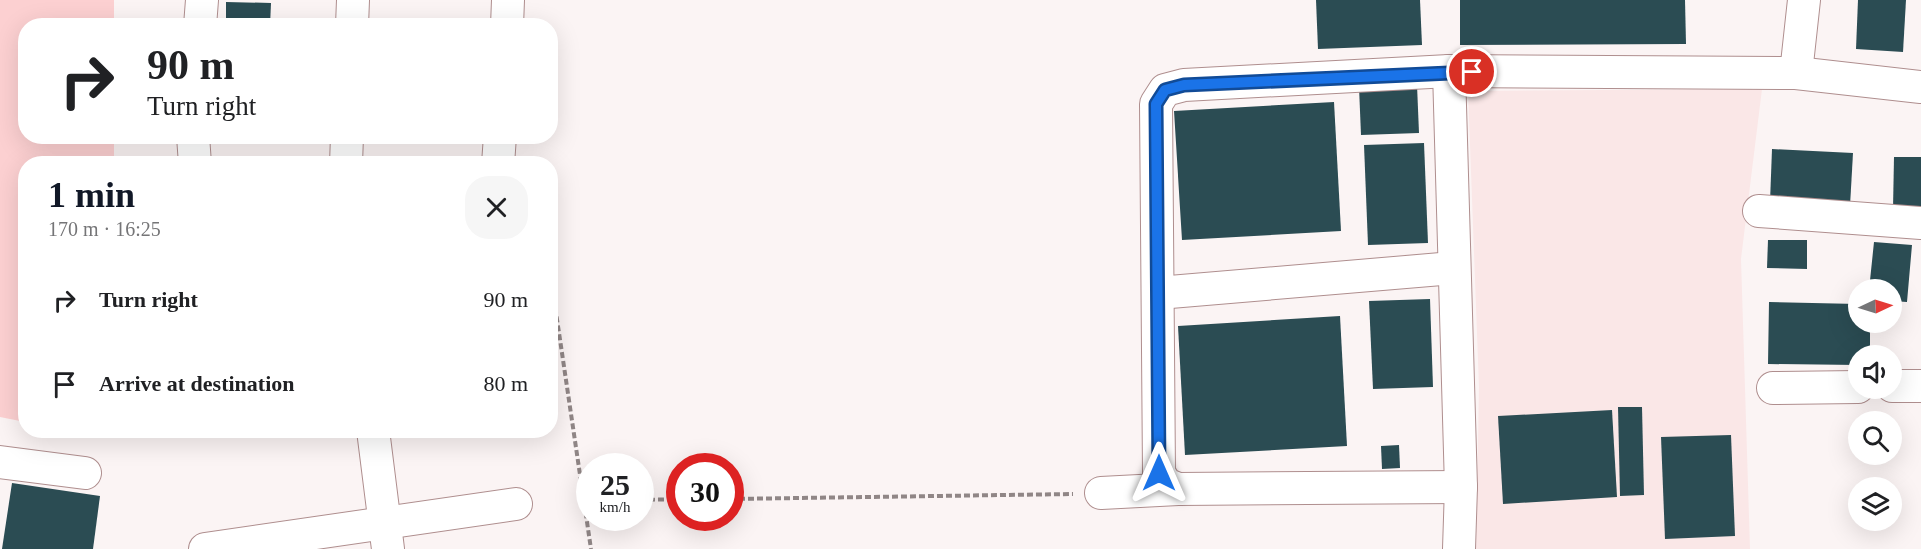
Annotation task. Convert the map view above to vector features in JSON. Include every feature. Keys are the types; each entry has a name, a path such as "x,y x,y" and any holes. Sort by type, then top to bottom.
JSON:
{"street":[{"path":"201,18 202,0"},
{"path":"352,18 353,0"},
{"path":"507,18 508,0"},
{"path":"1796,73 1804,0"},
{"path":"1449,72 1461,487 1459,549"},
{"path":"1178,489 1166,484 1159,473 1156,104 1165,90 1184,85 1449,72 1796,73 1921,87"},
{"path":"1759,211 1921,223"},
{"path":"1158,293 1454,268"},
{"path":"1902,386 1921,386"},
{"path":"1773,388 1848,387"},
{"path":"375,438 386,536"},
{"path":"0,462 85,473"},
{"path":"1101,493 1178,489 1461,487"},
{"path":"205,549 386,536 516,504"}],"path":[{"path":"558,328 576,453"},
{"path":"744,499 1101,493"},
{"path":"588,531 591,549"}],"shaded area":[{"path":"0,0 114,0 114,18 18,18 18,144 114,144 114,156 18,156 18,421 0,417"},
{"path":"1762,89 1741,259 1750,549 1476,549 1479,387 1468,91"}],"building":[{"path":"1316,0 1420,0 1422,45 1318,49"},
{"path":"1460,0 1685,0 1686,44 1460,45"},
{"path":"1858,0 1906,0 1903,52 1856,49"},
{"path":"226,2 271,3 270,18 226,18"},
{"path":"1417,85 1419,133 1361,135 1359,87"},
{"path":"1334,102 1341,231 1182,240 1174,111"},
{"path":"1424,143 1428,243 1368,245 1364,145"},
{"path":"1772,149 1853,153 1850,206 1770,202"},
{"path":"1894,157 1921,157 1921,209 1893,209"},
{"path":"1768,240 1807,240 1807,269 1767,268"},
{"path":"1874,242 1912,245 1907,302 1902,302 1902,279 1870,279"},
{"path":"1430,299 1433,387 1373,389 1369,301"},
{"path":"1769,302 1848,304 1848,333 1870,333 1870,345 1848,345 1848,365 1768,364"},
{"path":"1340,316 1347,446 1185,455 1178,326"},
{"path":"1618,407 1642,407 1644,495 1620,496"},
{"path":"1612,410 1617,497 1503,504 1498,416"},
{"path":"1731,435 1735,536 1665,539 1661,437"},
{"path":"1399,445 1400,468 1382,469 1381,446"},
{"path":"12,483 100,496 93,549 2,549"}],"route":[{"path":"1159,473 1156,104 1165,90 1184,85 1472,72"}]}
